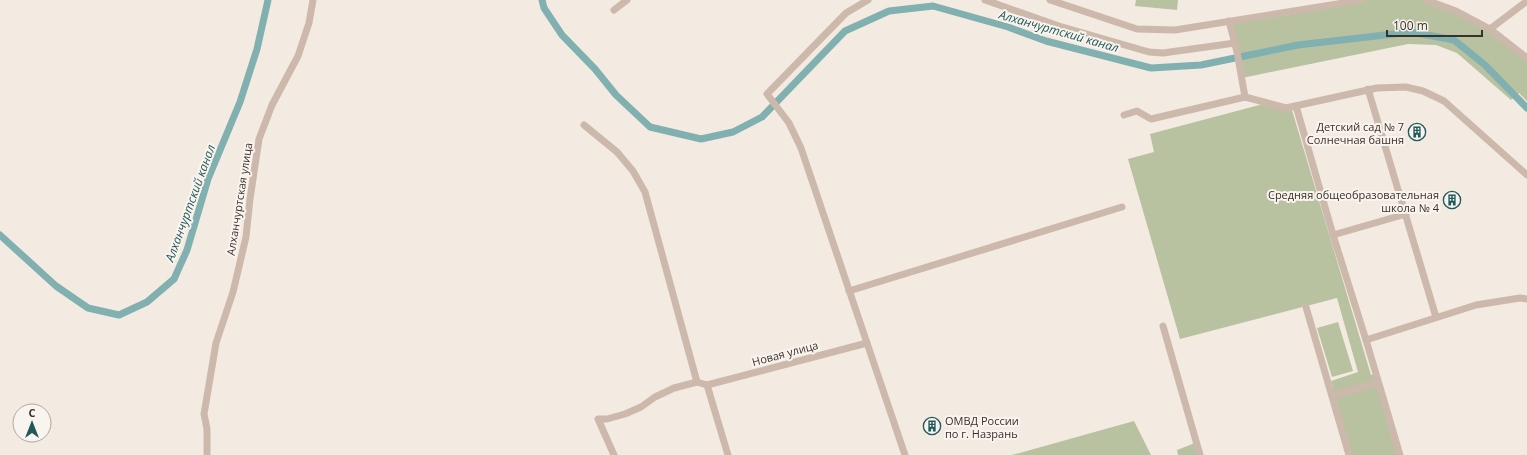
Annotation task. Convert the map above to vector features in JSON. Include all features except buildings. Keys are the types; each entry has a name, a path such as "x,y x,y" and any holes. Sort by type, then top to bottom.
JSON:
{"street":[{"name":"Алханчуртская улица","path":"206,455 208,429 204,414 209,382 216,343 233,292 246,237 259,139 272,105 298,56 309,23 313,0"},
{"path":"614,10 628,0"},
{"path":"868,0 846,13 767,94 789,123 801,148 905,455"},
{"path":"985,0 1059,26 1149,52 1163,53 1235,43"},
{"path":"1050,0 1137,29 1175,30 1362,0"},
{"path":"1426,0 1456,11 1490,29 1527,58"},
{"path":"1490,29 1527,1"},
{"path":"1229,21 1237,52 1245,97"},
{"path":"1124,115 1137,111 1151,119 1245,97 1286,108 1368,89 1406,87 1423,91 1444,101 1527,175"},
{"path":"1368,89 1436,318"},
{"path":"1296,106 1333,235 1400,455"},
{"path":"584,125 617,152 633,171 645,192 697,382"},
{"path":"849,291 1122,208"},
{"path":"1333,235 1406,214"},
{"path":"1366,340 1476,306 1520,298 1527,299"},
{"path":"1306,307 1349,455"},
{"path":"1163,326 1200,455"},
{"name":"Новая улица","path":"707,385 867,343"},
{"path":"614,455 598,420 625,414 641,407 655,396 674,388 697,382 707,385 728,455"},
{"path":"1333,396 1378,382"}],"green space":[{"path":"1136,0 1178,0 1177,10 1135,6"},
{"path":"1362,0 1426,0 1490,29 1527,58 1527,101 1519,93 1511,100 1457,53 1436,45 1408,44 1242,78 1229,21"},
{"path":"1263,104 1292,110 1371,375 1376,374 1400,455 1349,455 1330,388 1333,387 1331,381 1358,372 1337,298 1180,339 1128,159 1154,152 1150,134"},
{"path":"1338,322 1353,371 1332,377 1317,328"},
{"path":"1134,421 1151,455 1012,455"},
{"path":"1195,443 1198,455 1178,455 1177,450"}],"waterway":[{"name":"Алханчуртский канал","path":"0,235 56,286 88,308 119,315 147,302 174,279 187,250 208,179 240,102 257,49 268,0"},
{"name":"Алханчуртский канал","path":"542,0 544,8 562,35 595,69 616,95 650,127 701,139 733,132 762,117 845,31 889,11 933,6 1008,27 1046,41 1151,68 1201,65 1298,45 1411,32 1454,40 1485,65 1527,108"}],"place":[{"name":"Детский сад № 7 Солнечная башня","path":"1417,132"},
{"name":"Средняя общеобразовательная школа № 4","path":"1452,200"},
{"name":"ОМВД России по г. Назрань","path":"932,426"}]}
